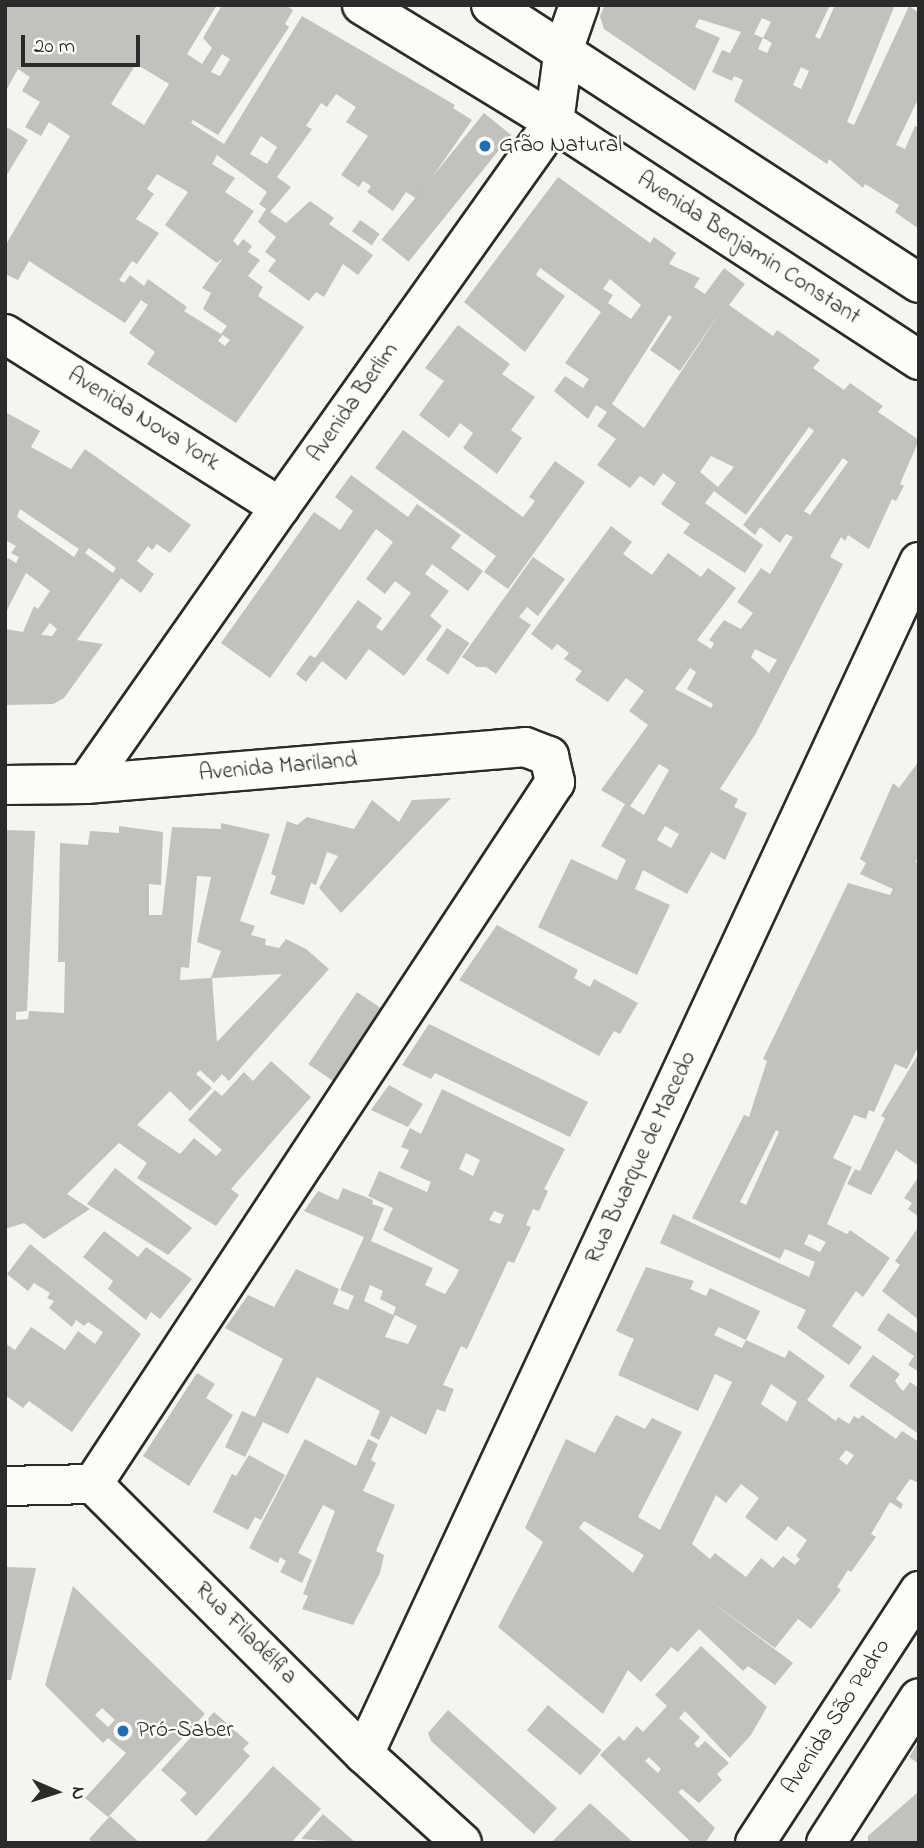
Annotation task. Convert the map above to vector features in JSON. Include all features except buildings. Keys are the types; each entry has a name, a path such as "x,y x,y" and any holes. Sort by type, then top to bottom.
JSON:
{"street":[{"name":"Avenida Benjamin Constant","path":"362,5 554,122 919,360"},
{"path":"491,5 564,48 919,283"},
{"name":"Avenida Berlim","path":"86,784 554,122 564,48 579,5"},
{"name":"Avenida Nova York","path":"5,334 281,507"},
{"name":"Rua Buarque de Macedo","path":"364,1754 919,562"},
{"name":"Avenida Mariland","path":"5,785 86,784 525,747 549,756 555,782 93,1484"},
{"path":"5,1486 93,1484"},
{"name":"Rua Filadélfia","path":"93,1484 364,1754 462,1843"},
{"name":"Avenida São Pedro","path":"755,1843 785,1796 907,1636 919,1591"},
{"path":"785,1796 830,1836 919,1698"}],"place":[{"name":"Grão Natural","path":"485,146"},
{"name":"Pró-Saber","path":"123,1731"}]}
